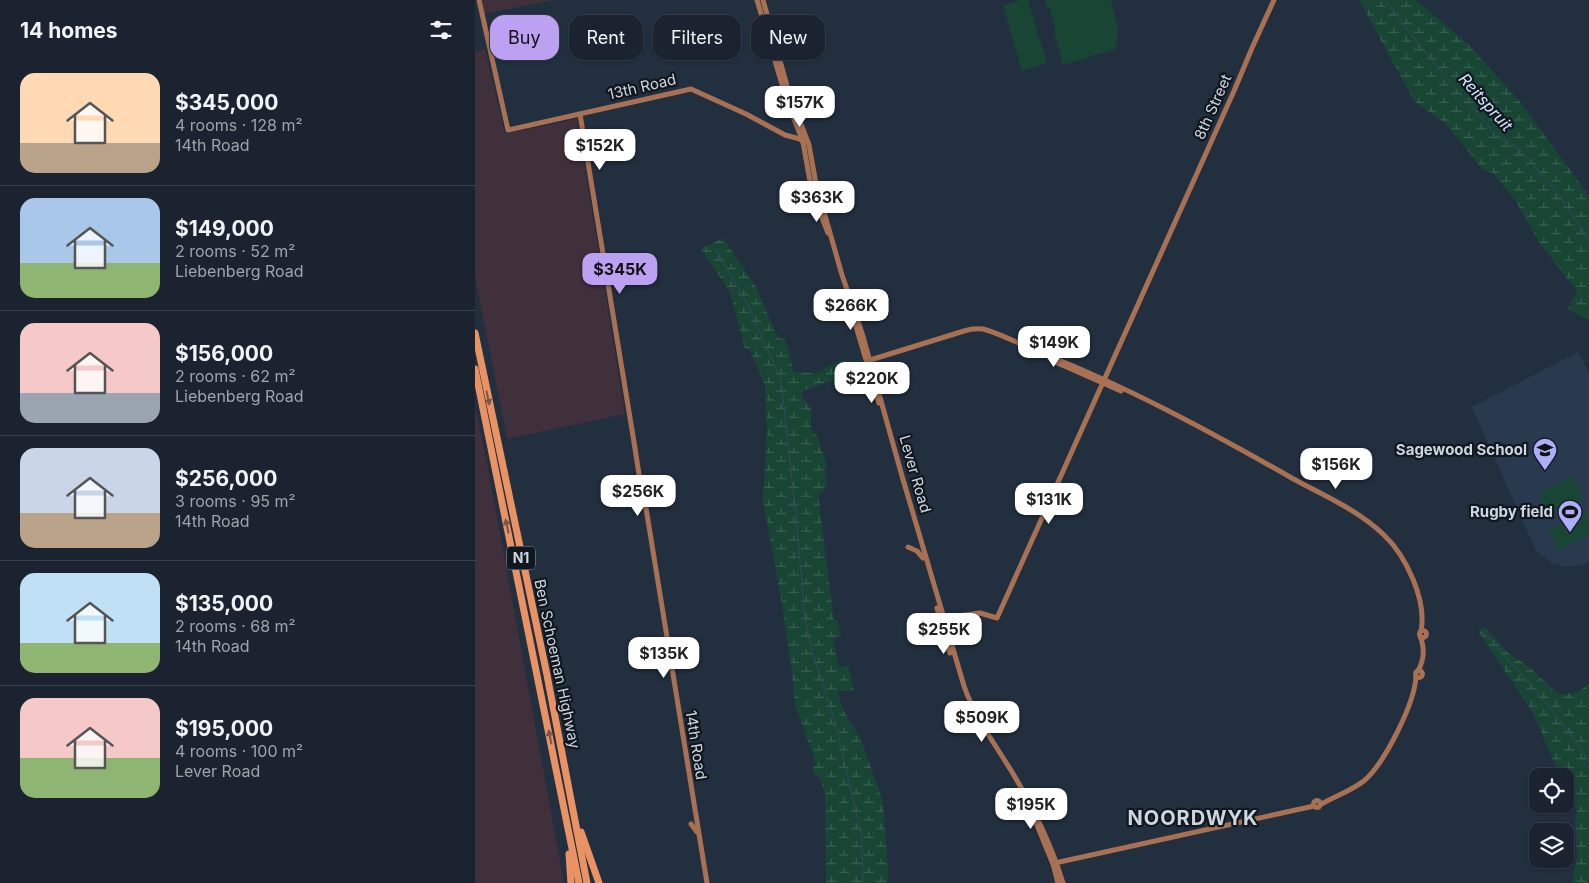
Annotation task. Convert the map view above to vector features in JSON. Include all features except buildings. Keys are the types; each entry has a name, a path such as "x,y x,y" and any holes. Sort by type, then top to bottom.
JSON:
{"highway":[{"name":"Ben Schoeman Highway","path":"475,333 547,675 579,883"},
{"name":"Ben Schoeman Highway","path":"475,369 563,784 587,883"},
{"path":"563,784 571,883"},
{"path":"563,784 599,883"}],"street":[{"name":"13th Road","path":"479,0 508,130 691,89 803,142"},
{"name":"Lever Road","path":"757,0 783,88 809,145 816,184 862,333 867,360 957,673 979,722 1018,785 1063,883"},
{"name":"Lever Road","path":"763,0 800,128 814,195 835,254 890,437 917,541 943,619"},
{"name":"8th Street","path":"943,619 980,613 997,618 1275,0"},
{"path":"580,114 635,448 643,491 649,495 644,500"},
{"path":"782,133 790,133 800,128"},
{"path":"814,195 809,205 820,214"},
{"path":"867,360 975,328 984,329 1096,375 1104,381 1239,448 1342,505 1374,526 1400,554 1418,595 1423,633 1423,654 1410,703 1395,736 1373,771 1359,784 1326,801 1307,807 1055,863"},
{"path":"1015,342 1104,381 1181,418"},
{"path":"1096,375 1101,376 1108,372 1115,385"},
{"name":"14th Road","path":"644,500 697,832 701,846"},
{"name":"14th Road","path":"644,500 665,618 707,883"},
{"path":"917,541 909,547 916,550 923,558"},
{"path":"691,824 697,832"},
{"name":"Lever Road","path":"1055,863 1058,883"}],"shaded area":[{"path":"479,0 555,0 482,14"},
{"path":"485,49 505,134 577,119 625,414 507,439 475,276 475,52"},
{"name":"Sagewood School","path":"1578,352 1589,373 1589,562 1567,567 1553,564 1536,551 1472,407"},
{"path":"475,406 488,468 564,883 475,883"}],"green space":[{"path":"1020,0 1028,0 1038,33 1036,34 1037,37 1039,36 1047,63 1022,71 1003,6"},
{"path":"1045,0 1111,0 1118,29 1116,49 1063,65 1054,32 1055,27"},
{"name":"Reitspruit","path":"1359,0 1416,0 1468,44 1521,103 1589,196 1589,320 1568,309 1577,291 1540,244 1515,200 1493,173 1483,170 1446,124 1414,101"},
{"path":"723,238 756,287 778,338 785,339 794,372 816,373 839,361 861,360 861,364 841,374 834,380 802,391 801,395 811,409 811,428 814,434 817,435 826,462 827,469 824,470 827,482 825,490 818,495 834,620 837,620 841,636 833,639 839,668 848,665 854,691 837,691 843,710 860,738 883,801 888,867 887,883 826,883 825,795 820,778 813,773 813,767 816,764 795,704 781,598 763,501 767,429 765,386 750,350 745,349 730,292 701,249"},
{"path":"1573,476 1583,497 1549,514 1539,493"},
{"name":"Rugby field","path":"1568,506 1573,518 1588,510 1589,535 1559,550 1549,530 1565,522 1559,510"},
{"path":"1485,627 1507,652 1528,666 1562,695 1580,691 1589,683 1589,883 1572,883 1577,858 1575,820 1577,811 1574,805 1574,768 1557,768 1533,713 1478,631"}],"waterway":[{"name":"Reitspruit","path":"1385,0 1419,45 1495,134 1520,150 1562,199 1589,240"},
{"path":"716,250 749,307 781,380 805,620 813,654 835,722 862,838 863,883"},
{"path":"1482,632 1494,643 1556,716 1589,763"}],"place":[{"name":"Sagewood School","path":"1545,471"},
{"name":"Rugby field","path":"1570,533"}],"district":[{"name":"NOORDWYK","path":"1193,818"}]}
